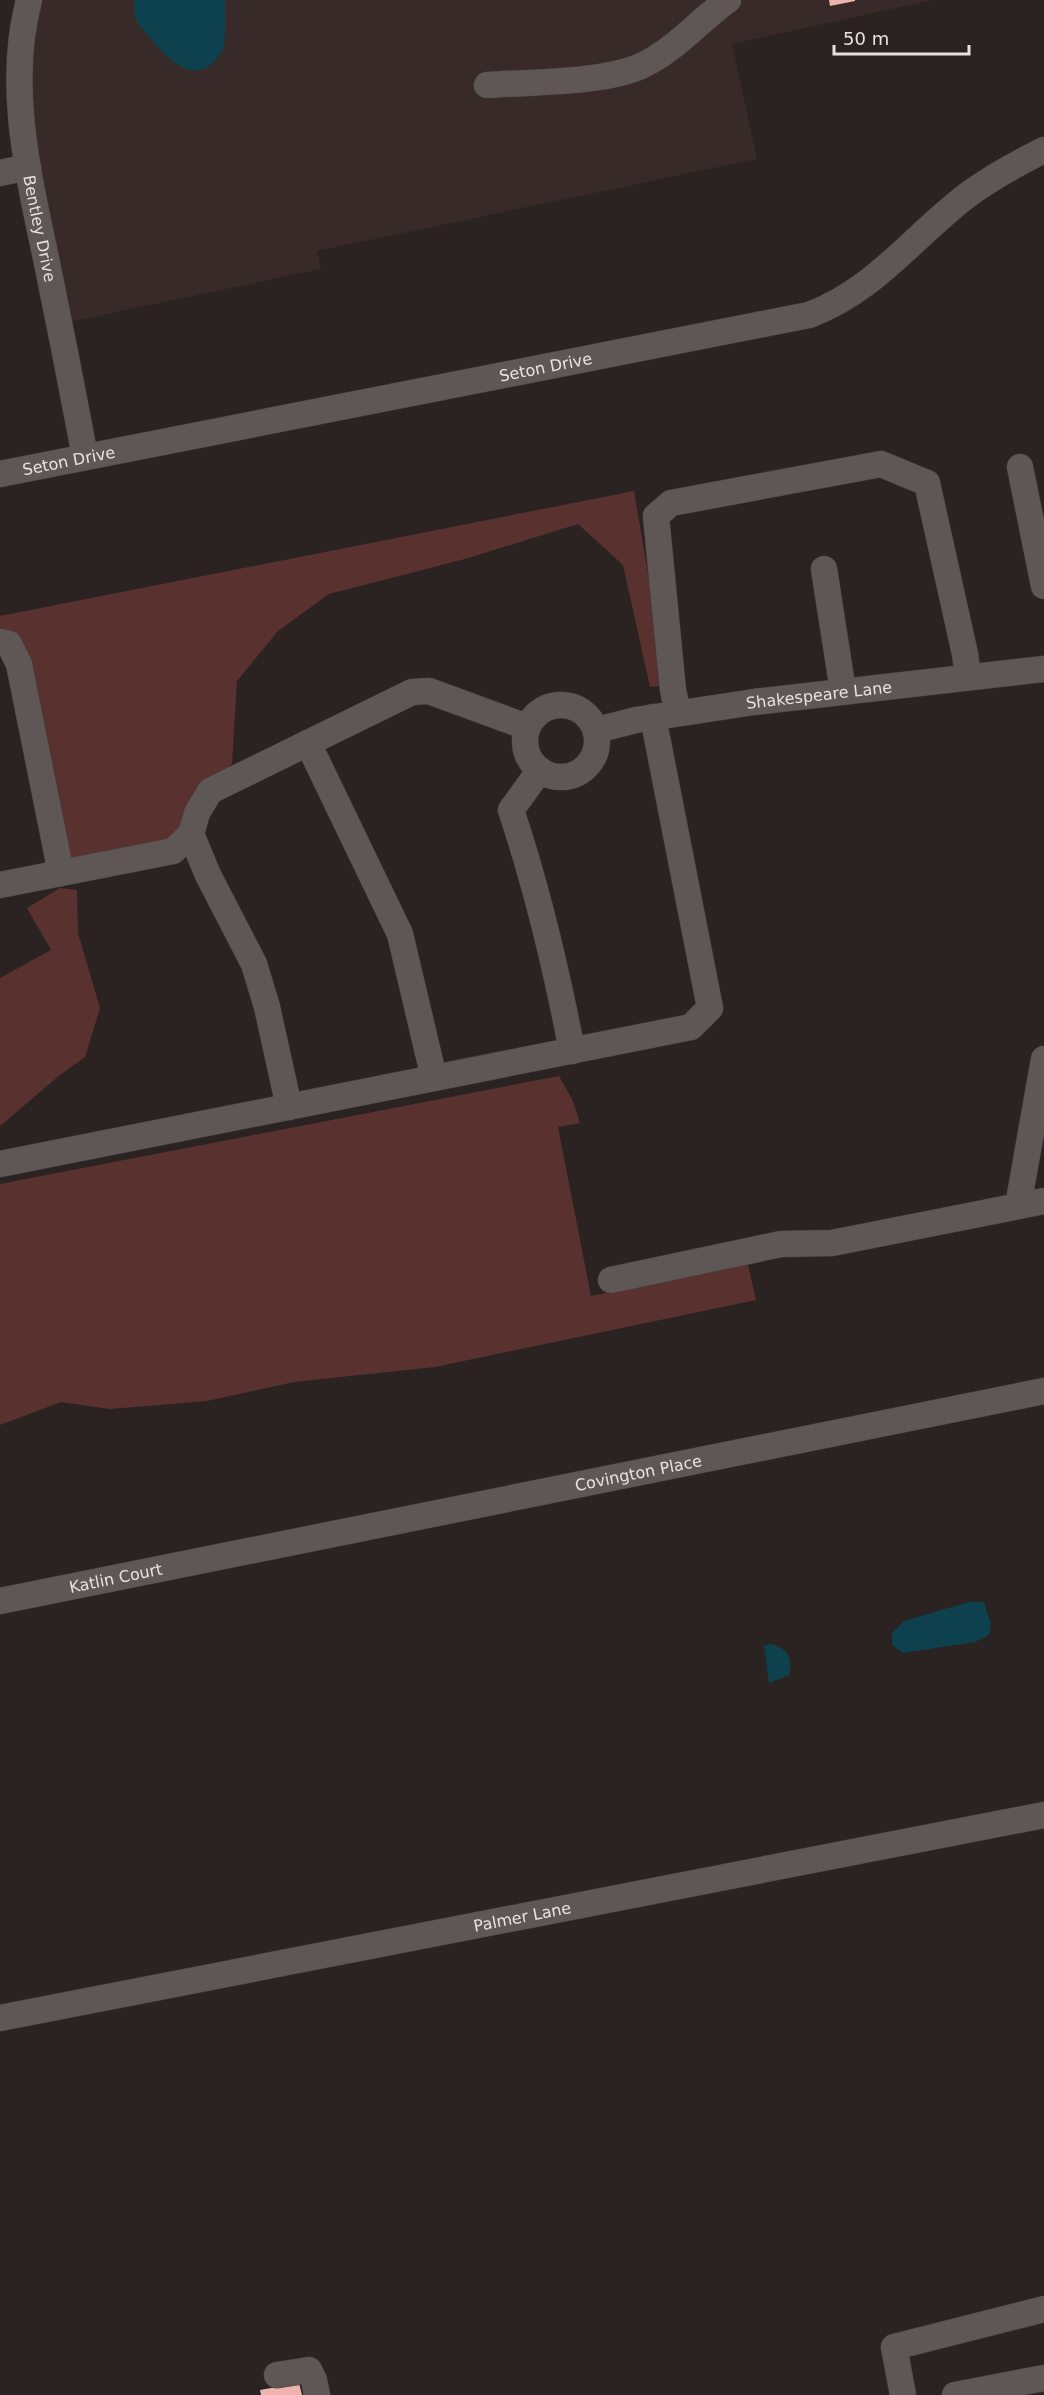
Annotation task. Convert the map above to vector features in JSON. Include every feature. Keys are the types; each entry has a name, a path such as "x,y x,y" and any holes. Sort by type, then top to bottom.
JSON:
{"street":[{"name":"Bentley Drive","path":"29,0 21,40 19,77 28,167 86,456"},
{"path":"487,85 606,76 642,66 657,57 728,0"},
{"name":"Seton Drive","path":"0,474 809,315 840,302 870,282 969,194 1011,166 1044,150"},
{"path":"0,173 28,167"},
{"path":"0,1164 692,1027 710,1008 666,715 673,690 656,516 671,503 881,464 927,483 965,654 968,677"},
{"path":"1020,467 1044,586"},
{"path":"824,569 843,691"},
{"path":"0,642 9,644 19,664 61,873"},
{"name":"Shakespeare Lane","path":"597,730 666,715 843,691 1044,669"},
{"path":"0,885 173,851 191,834 197,813 210,791 412,692 429,691 527,727"},
{"path":"561,705 581,710 589,717 597,730 597,749 591,763 576,774 560,777 547,775 540,770 527,751 525,742 527,727 534,716 543,709 561,705"},
{"path":"308,743 400,934 434,1078"},
{"path":"540,770 512,810 550,940 572,1051"},
{"path":"191,834 208,874 254,964 267,1007 289,1107"},
{"path":"1018,1206 1044,1059"},
{"path":"611,1280 781,1244 832,1243 1044,1201"},
{"name":"Covington Place","path":"231,1554 1044,1391"},
{"name":"Katlin Court","path":"0,1601 231,1554"},
{"name":"Palmer Lane","path":"0,2018 1044,1815"},
{"path":"903,2395 894,2347 1044,2310"},
{"path":"277,2375 309,2370 317,2395"},
{"path":"955,2395 1044,2378"}],"shaded area":[{"path":"41,0 932,0 732,44 757,159 317,251 321,269 69,322 38,163 31,99 33,41"},
{"path":"634,491 667,685 650,687 623,565 578,524 465,559 329,594 278,631 237,681 232,764 207,786 177,836 67,865 0,636 0,616"},
{"path":"60,888 77,890 78,933 100,1008 85,1057 0,1126 0,978 51,950 27,908"},
{"path":"559,1076 573,1101 580,1123 558,1127 591,1296 748,1264 756,1300 435,1367 294,1382 207,1401 110,1409 61,1402 0,1425 0,1184"}],"water":[{"path":"134,0 225,0 225,34 222,51 214,62 205,68 187,69 177,64 160,50 139,25"},
{"path":"969,1602 984,1602 991,1624 989,1635 975,1642 903,1653 892,1645 892,1633 904,1621"},
{"path":"770,1644 785,1651 790,1664 789,1675 769,1683 764,1646"}],"building":[{"path":"829,0 855,0 855,1 830,6"},
{"path":"299,2383 302,2395 261,2395 260,2390"}]}
